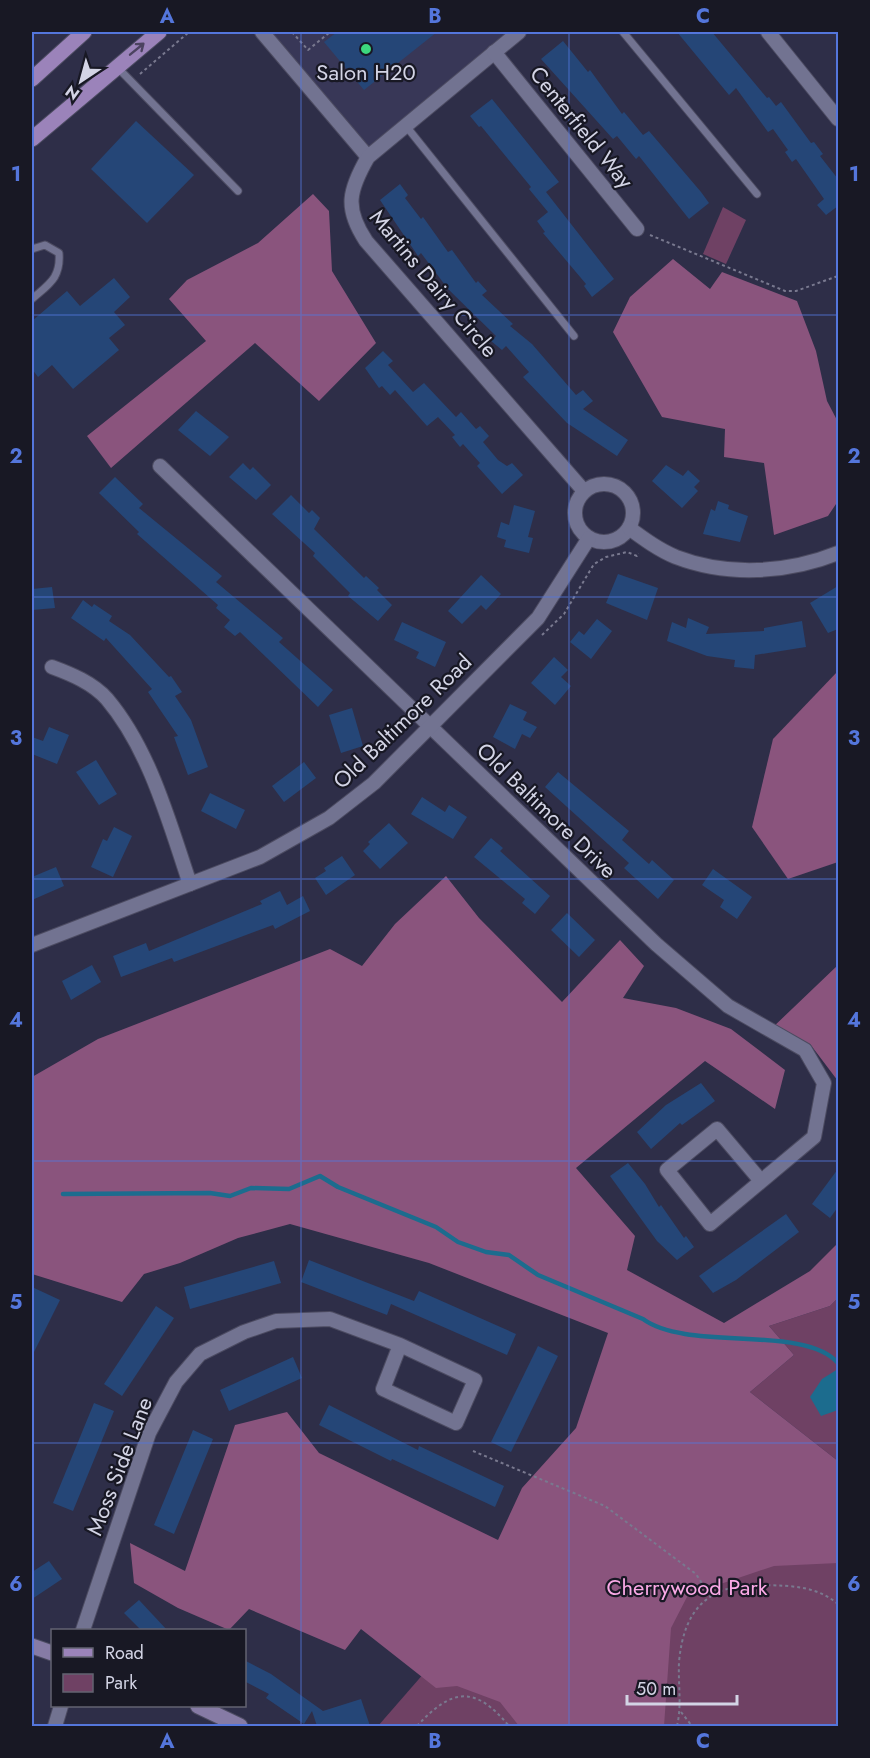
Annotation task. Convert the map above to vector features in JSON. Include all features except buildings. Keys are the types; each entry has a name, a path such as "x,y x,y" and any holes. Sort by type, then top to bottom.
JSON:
{"main road":[{"path":"32,79 84,32"},
{"path":"32,139 159,32"}],"street":[{"path":"262,32 368,157"},
{"name":"Martins Dairy Circle","path":"519,32 368,157 353,183 351,206 354,223 366,241 584,491"},
{"path":"768,32 838,119"},
{"name":"Centerfield Way","path":"494,52 637,230"},
{"name":"Old Baltimore Drive","path":"160,466 656,944 728,1006 805,1050 824,1083 813,1137 761,1181 710,1224 667,1170 717,1129 761,1181"},
{"path":"594,485 616,486 626,494 632,505 633,517 629,528 621,537 609,542 589,538 579,529 574,515 576,502 584,491 594,485"},
{"path":"629,528 676,557 721,568 768,570 814,563 838,553"},
{"name":"Old Baltimore Road","path":"32,945 260,857 329,818 374,783 538,618 589,538"},
{"path":"52,667 75,676 106,698 133,739 162,801 190,884"},
{"name":"Moss Side Lane","path":"82,1629 149,1433 176,1382 200,1354 244,1332 276,1321 330,1319 400,1345 475,1380 456,1423 383,1389 400,1345"},
{"path":"32,1646 51,1653"},
{"path":"55,1726 61,1707"},
{"path":"200,1707 240,1726"}],"lane":[{"path":"623,32 757,194"},
{"path":"116,66 237,191"},
{"path":"405,126 574,336"},
{"path":"32,249 45,245 59,253 60,268 52,282 32,299"}],"path":[{"path":"292,32 308,50 330,32"},
{"path":"637,230 785,291 796,291 838,276"},
{"path":"473,1451 605,1506 696,1574 711,1597"},
{"path":"677,1726 680,1710 679,1664 682,1640 694,1613 711,1597 730,1585 779,1585 820,1591 838,1603"},
{"path":"417,1726 441,1702 463,1697 485,1702 509,1726"},
{"path":"680,1710 692,1726"}],"shaded area":[{"path":"262,32 519,32 368,157"}],"green space":[{"path":"313,194 329,211 332,271 376,343 319,401 255,343 111,468 87,436 206,341 169,299 187,280 258,243"},
{"path":"723,207 746,220 726,264 703,254"},
{"path":"673,259 710,289 722,272 797,301 816,351 827,401 838,422 838,501 828,516 774,535 764,463 724,457 725,429 662,417 613,332 630,297"},
{"path":"838,671 838,862 788,879 752,827 773,739"},
{"name":"Cherrywood Park","path":"446,876 479,918 562,1002 620,940 644,966 623,998 676,1008 731,1029 785,1070 775,1109 705,1061 576,1168 635,1236 627,1270 724,1323 810,1271 838,1243 838,1298 830,1306 769,1326 794,1355 750,1392 838,1461 838,1563 774,1566 688,1595 671,1628 664,1726 519,1726 500,1702 457,1686 436,1688 361,1629 345,1650 249,1609 230,1629 227,1629 178,1608 134,1583 130,1543 185,1571 235,1425 287,1412 319,1453 498,1540 522,1488 576,1428 608,1333 429,1263 290,1224 238,1238 180,1263 144,1274 122,1302 32,1274 32,1077 98,1039 330,949 362,966 395,924"},
{"path":"838,965 838,1081 810,1044 770,1030"},
{"path":"838,1298 838,1461 750,1392 794,1355 769,1326 830,1306"},
{"name":"Cherrywood Park","path":"838,1532 838,1726 378,1726 425,1672"}],"water":[{"path":"838,1369 838,1410 821,1416 810,1397 822,1379"}],"waterway":[{"path":"63,1194 210,1193 230,1196 251,1188 289,1189 320,1176 338,1187 436,1227 458,1242 486,1252 509,1255 538,1275 663,1329 688,1334 800,1344 822,1351 838,1363"}],"place":[{"name":"Salon H20","path":"366,49"}]}
